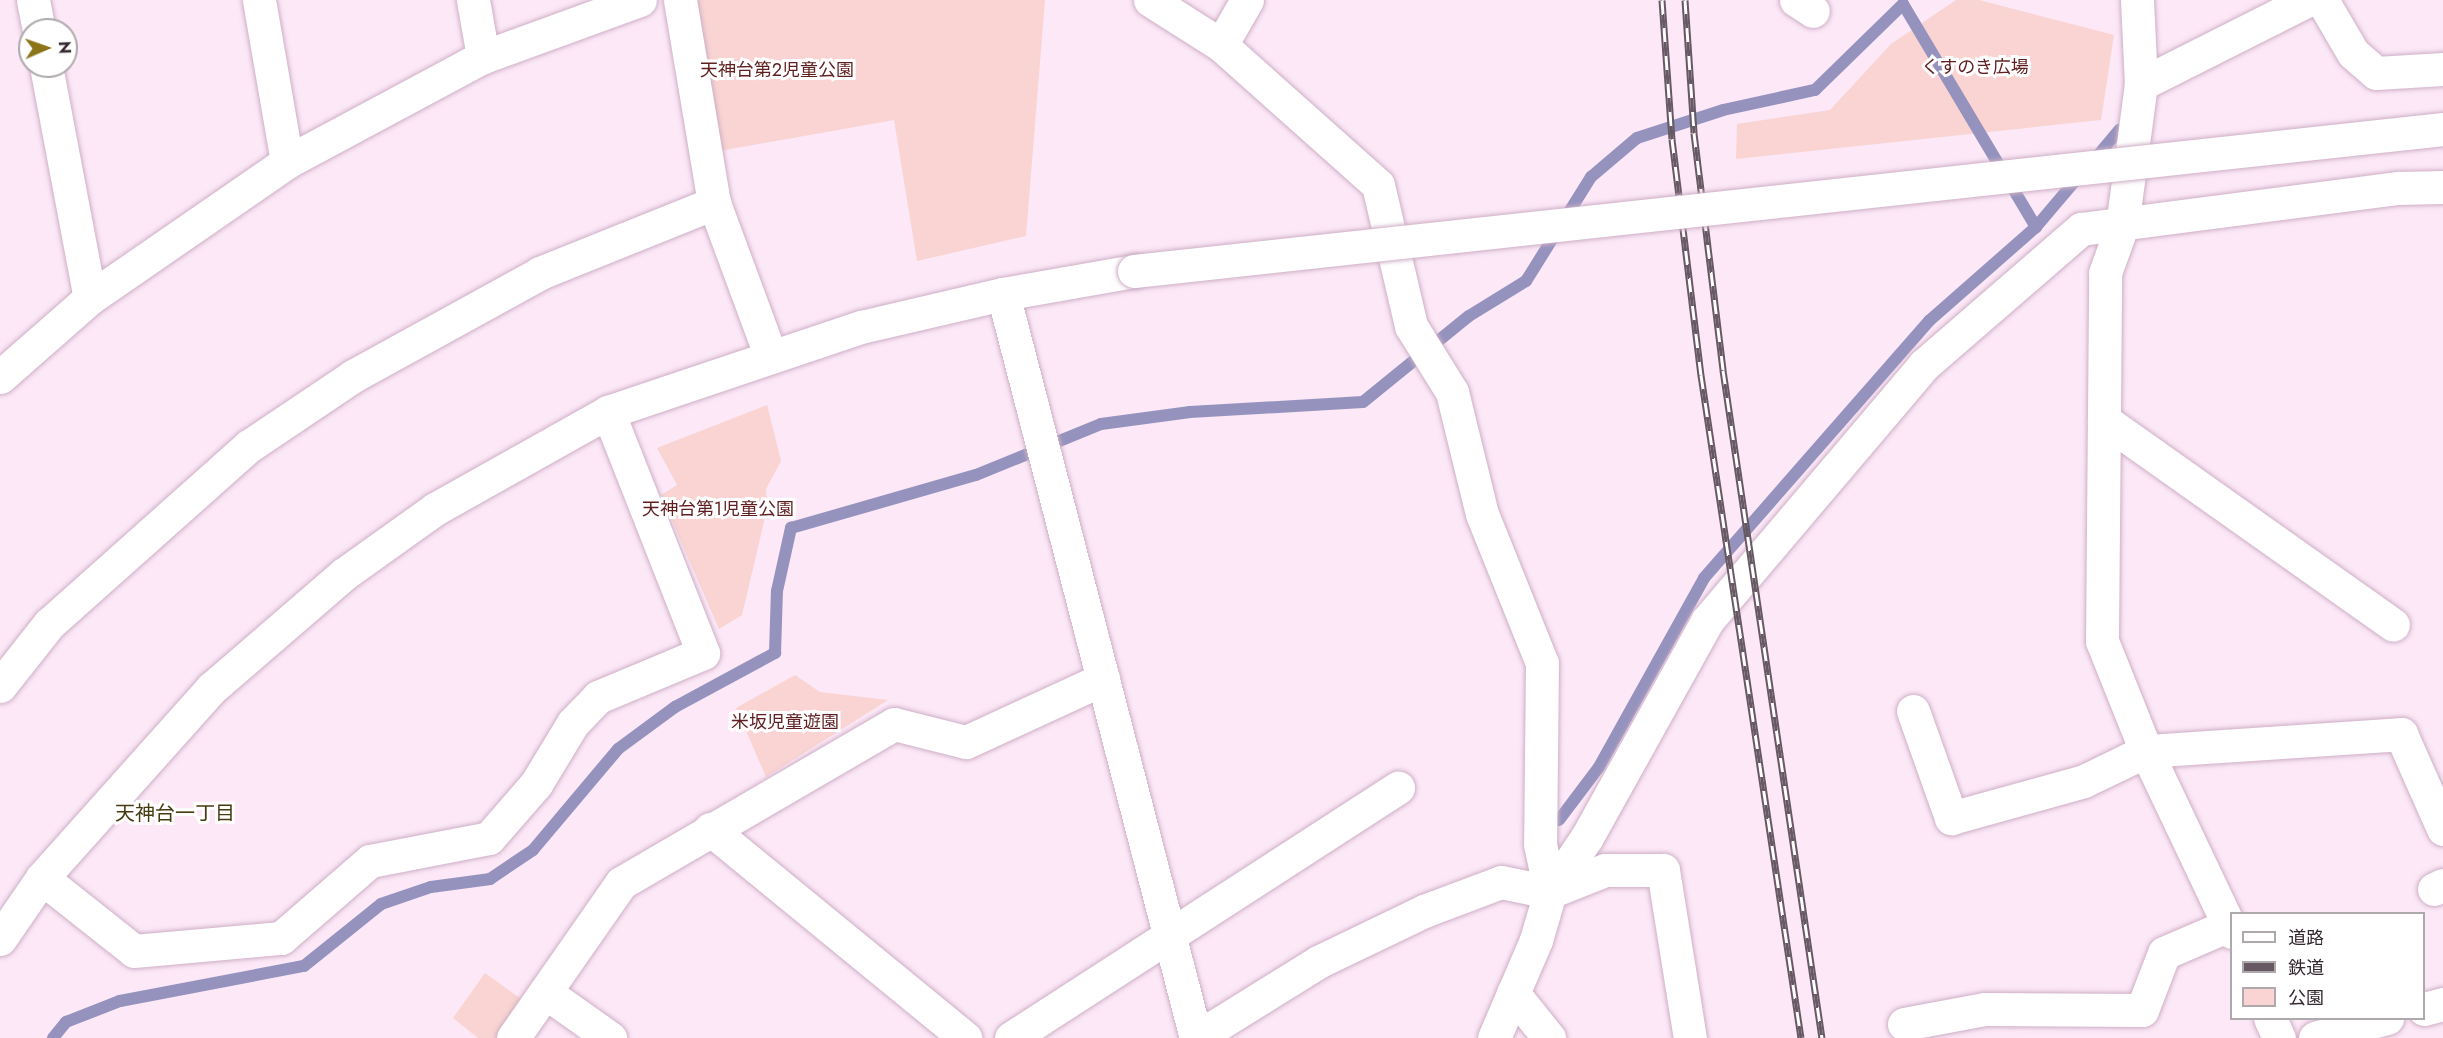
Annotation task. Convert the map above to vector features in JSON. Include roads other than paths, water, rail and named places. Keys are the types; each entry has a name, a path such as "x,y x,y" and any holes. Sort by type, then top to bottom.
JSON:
{"street":[{"path":"33,0 37,18"},
{"path":"259,0 287,162"},
{"path":"473,0 483,57"},
{"path":"0,377 90,298 287,162 483,57 640,0"},
{"path":"680,0 714,203 771,357"},
{"path":"1150,0 1221,45 1378,184 1411,326 1452,392 1482,514 1542,663 1540,843 1550,892"},
{"path":"1221,45 1247,0"},
{"path":"1904,1024 1985,1009 2142,1010 2164,953 2230,928 2146,751 2102,641 2105,273 2122,226 2141,84 2137,0"},
{"path":"2141,84 2308,0"},
{"path":"2322,0 2354,53 2376,74 2443,69"},
{"path":"48,78 90,298"},
{"path":"0,939 42,878 212,688 344,574 435,509 608,412 861,327 1003,294 1134,271 2443,129"},
{"path":"1494,1038 1536,940 1550,892 1587,837 1707,621 1730,589 1924,365 2081,229 2122,226 2398,188 2443,187"},
{"path":"0,686 49,624 249,446 353,376 540,273 714,203"},
{"path":"1003,294 1196,1038 1318,962 1424,911 1501,882 1550,892 1605,870 1663,870 1690,1038"},
{"path":"42,878 134,951 270,939 281,938 370,861 489,838 536,784 573,723 598,697 704,653 608,412"},
{"path":"2104,420 2393,625"},
{"path":"513,1038 621,883 710,829 894,724 966,742 1103,679"},
{"path":"1913,711 1951,818 2084,781 2146,751 2401,734 2443,829"},
{"path":"1011,1038 1398,788"},
{"path":"710,829 964,1038"},
{"path":"545,992 610,1038"},
{"path":"1512,993 1549,1038"},
{"path":"2425,1009 2443,1004"},
{"path":"2271,1020 2278,1038"},
{"path":"2315,1038 2380,1020"}],"waterway":[{"path":"53,1038 66,1022 120,1001 304,966 381,904 431,887 490,879 533,850 618,749 675,707 775,653 777,591 791,528 976,475 1101,424 1190,412 1363,402 1469,316 1526,281 1591,177 1637,138 1723,110 1815,90 1903,4 2036,227"},
{"path":"2094,160 2120,129"},
{"path":"1559,820 1599,767 1704,578 1929,321 2036,227 2080,175"}],"railway":[{"path":"1662,0 1672,139 1701,375 1801,1038"},
{"path":"1685,0 1694,133 1723,370 1822,1038"}],"district":[{"name":"天神台一丁目","path":"175,813"}],"park label":[{"name":"くすのき広場","path":"1975,67"},
{"name":"天神台第2児童公園","path":"777,70"},
{"name":"天神台第1児童公園","path":"718,509"},
{"name":"米坂児童遊園","path":"785,722"}]}
